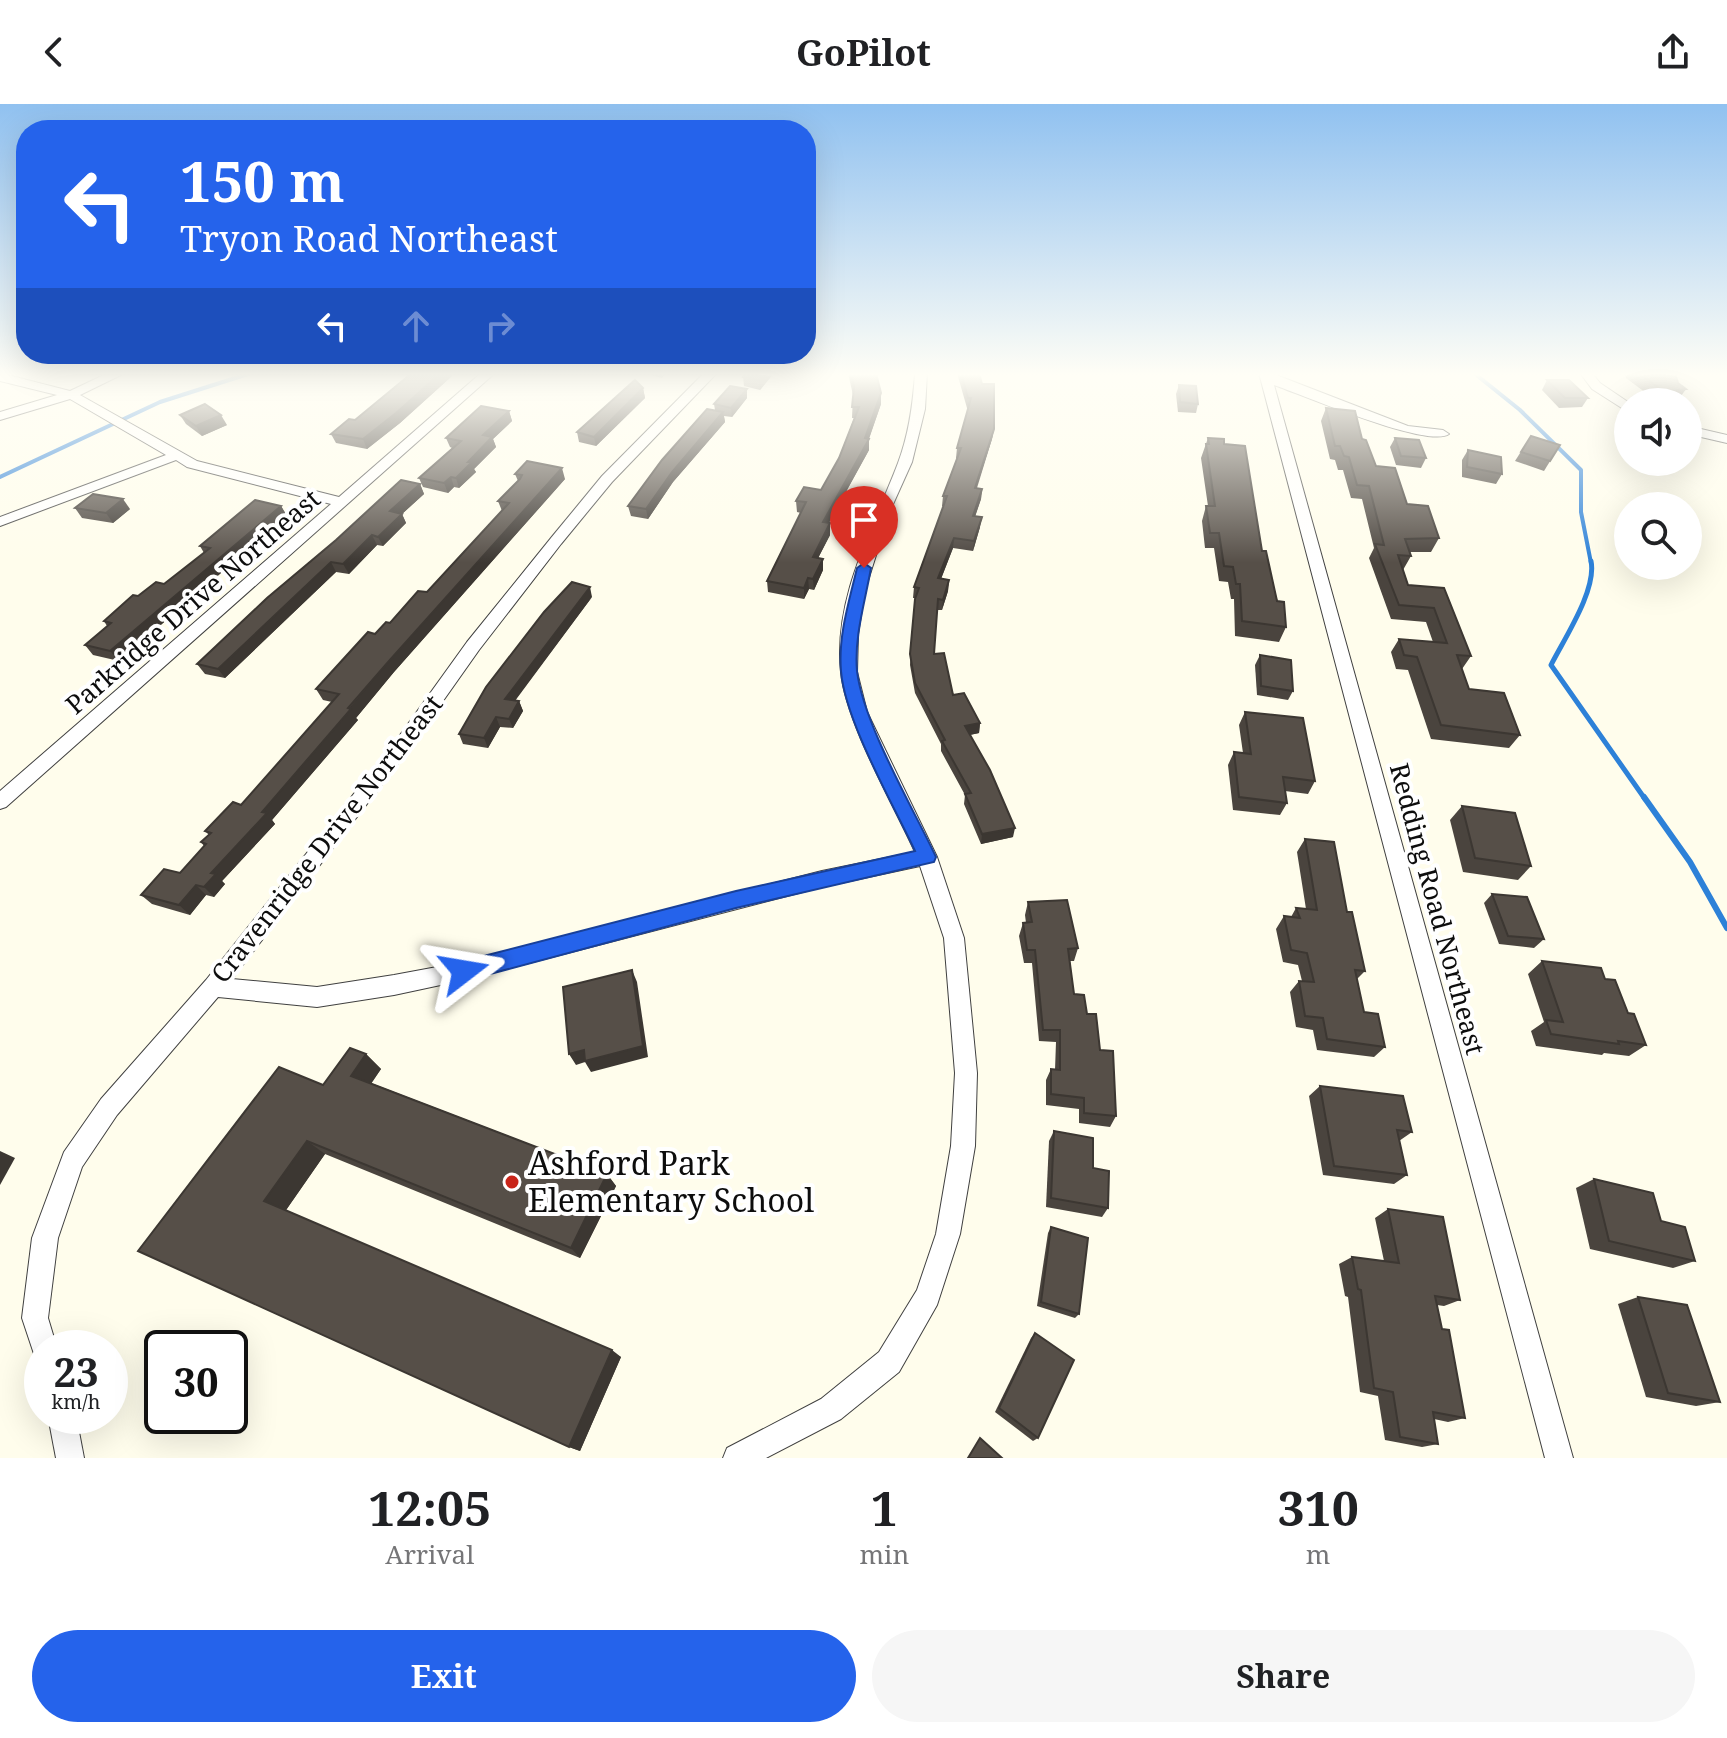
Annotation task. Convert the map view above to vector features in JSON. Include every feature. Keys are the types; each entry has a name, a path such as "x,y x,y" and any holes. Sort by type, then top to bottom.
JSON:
{"street":[{"path":"144,436 192,464 344,503"},
{"name":"Parkridge Drive Northeast","path":"0,802 419,436"},
{"name":"Cravenridge Drive Northeast","path":"39,1330 35,1318 45,1238 72,1160 109,1107 213,987 401,747 473,646 556,541 607,479 649,436"},
{"path":"737,1458 831,1409 889,1362 928,1296 948,1234 963,1146 966,1073 954,938 927,857 859,712 849,672 850,634 857,590 912,436"},
{"name":"Redding Road Northeast","path":"1282,436 1559,1458"},
{"path":"0,522 177,455"},
{"path":"213,987 317,997 394,985 464,971 822,879 927,857"},
{"path":"65,1434 70,1458"}],"building":[{"path":"683,436 702,436 646,509 628,506"},
{"path":"848,436 869,439 823,522 830,523 813,557 823,559 813,579 808,578 804,588 767,581 806,502 796,501 804,487 821,490"},
{"path":"960,436 992,436 975,488 982,489 973,516 982,517 974,541 954,538 938,578 949,580 943,600 938,599 934,654 944,653 953,695 964,693 980,723 965,726 990,770 1015,828 982,834 965,794 971,793 915,683 910,654 915,599 919,588 914,587 947,496 943,496 961,448 957,448"},
{"path":"1333,436 1361,436 1366,440 1376,466 1395,468 1407,504 1428,506 1439,538 1405,539 1411,556 1398,555 1408,585 1444,588 1471,656 1457,655 1469,689 1504,693 1520,735 1441,725 1417,657 1404,655 1399,639 1447,643 1434,608 1399,605 1375,544 1384,545 1369,486 1357,485 1349,457 1344,456 1340,446 1335,446"},
{"path":"1531,436 1560,445 1550,461 1521,452"},
{"path":"492,437 456,478 451,477 444,483 419,478 461,441 446,438"},
{"path":"1208,438 1224,439 1224,444 1245,446 1262,551 1266,551 1277,601 1284,602 1286,627 1242,621 1240,584 1236,584 1233,567 1224,566 1219,533 1210,533 1206,506 1215,506 1206,444 1209,444"},
{"path":"1395,438 1419,440 1426,458 1401,456"},
{"path":"1468,450 1501,457 1502,474 1467,467"},
{"path":"527,461 562,468 348,708 351,709 262,812 267,813 211,873 216,874 204,887 196,885 179,905 141,895 164,869 180,873 206,844 201,842 211,833 205,831 233,802 241,805 339,694 316,689 368,632 375,634 386,622 390,623 418,591 427,592 509,503 498,501 520,479 522,475 515,474"},
{"path":"401,480 420,484 390,511 402,514 378,537 372,535 343,564 331,562 218,669 197,664 267,598"},
{"path":"93,494 123,499 106,513 75,508"},
{"path":"255,500 281,506 110,651 85,645 111,623 104,621 133,595 138,596 156,582 164,584 210,548 200,546"},
{"path":"572,582 590,587 505,699 519,701 509,719 496,717 484,738 459,734 486,687 544,612"},
{"path":"1260,655 1291,660 1293,691 1261,686"},
{"path":"1245,712 1303,718 1315,781 1283,777 1287,803 1239,797 1234,752 1251,754"},
{"path":"1462,806 1515,813 1531,866 1475,858"},
{"path":"1305,839 1334,842 1347,912 1352,912 1365,971 1355,970 1364,1012 1378,1014 1385,1047 1327,1039 1323,1018 1305,1016 1299,981 1314,982 1307,953 1291,950 1284,916 1300,918 1296,908 1317,910"},
{"path":"1492,894 1527,897 1544,939 1508,936"},
{"path":"1067,900 1078,948 1068,949 1074,994 1084,995 1087,1014 1096,1014 1100,1050 1113,1051 1116,1116 1084,1113 1084,1098 1051,1094 1051,1069 1060,1070 1060,1030 1043,1030 1035,950 1027,950 1023,923 1032,922 1028,902"},
{"path":"1542,961 1601,968 1605,979 1615,980 1628,1013 1634,1014 1646,1045 1551,1034 1546,1020 1563,1022"},
{"path":"632,970 643,1046 585,1061 584,1050 569,1054 563,987"},
{"path":"350,1048 366,1054 351,1076 607,1174 571,1248 307,1141 264,1201 612,1350 569,1447 138,1251 279,1067 323,1085"},
{"path":"1320,1086 1403,1096 1412,1132 1397,1130 1407,1175 1334,1166"},
{"path":"1054,1131 1093,1138 1093,1168 1109,1171 1108,1208 1051,1198"},
{"path":"1594,1179 1653,1193 1661,1221 1685,1227 1695,1261 1609,1241"},
{"path":"1388,1209 1443,1217 1460,1300 1435,1296 1442,1329 1449,1330 1465,1418 1433,1412 1438,1444 1400,1437 1393,1392 1374,1388 1361,1290 1358,1289 1352,1257 1399,1263"},
{"path":"1051,1227 1088,1238 1079,1314 1041,1302"},
{"path":"1638,1297 1687,1305 1720,1402 1668,1393"},
{"path":"1035,1333 1074,1360 1038,1438 999,1408"},
{"path":"980,1438 1002,1458 968,1458"}],"waterway":[{"path":"0,477 87,436"},
{"path":"1547,436 1581,470 1581,512 1591,563"},
{"path":"1591,561 1592,573 1584,600 1551,665 1645,799"},
{"path":"1644,797 1690,862 1727,928"}],"place":[{"name":"Ashford Park Elementary School","path":"512,1182"}],"route":[{"path":"464,971 622,928 927,857 859,712 849,672 850,634 864,568"}]}
